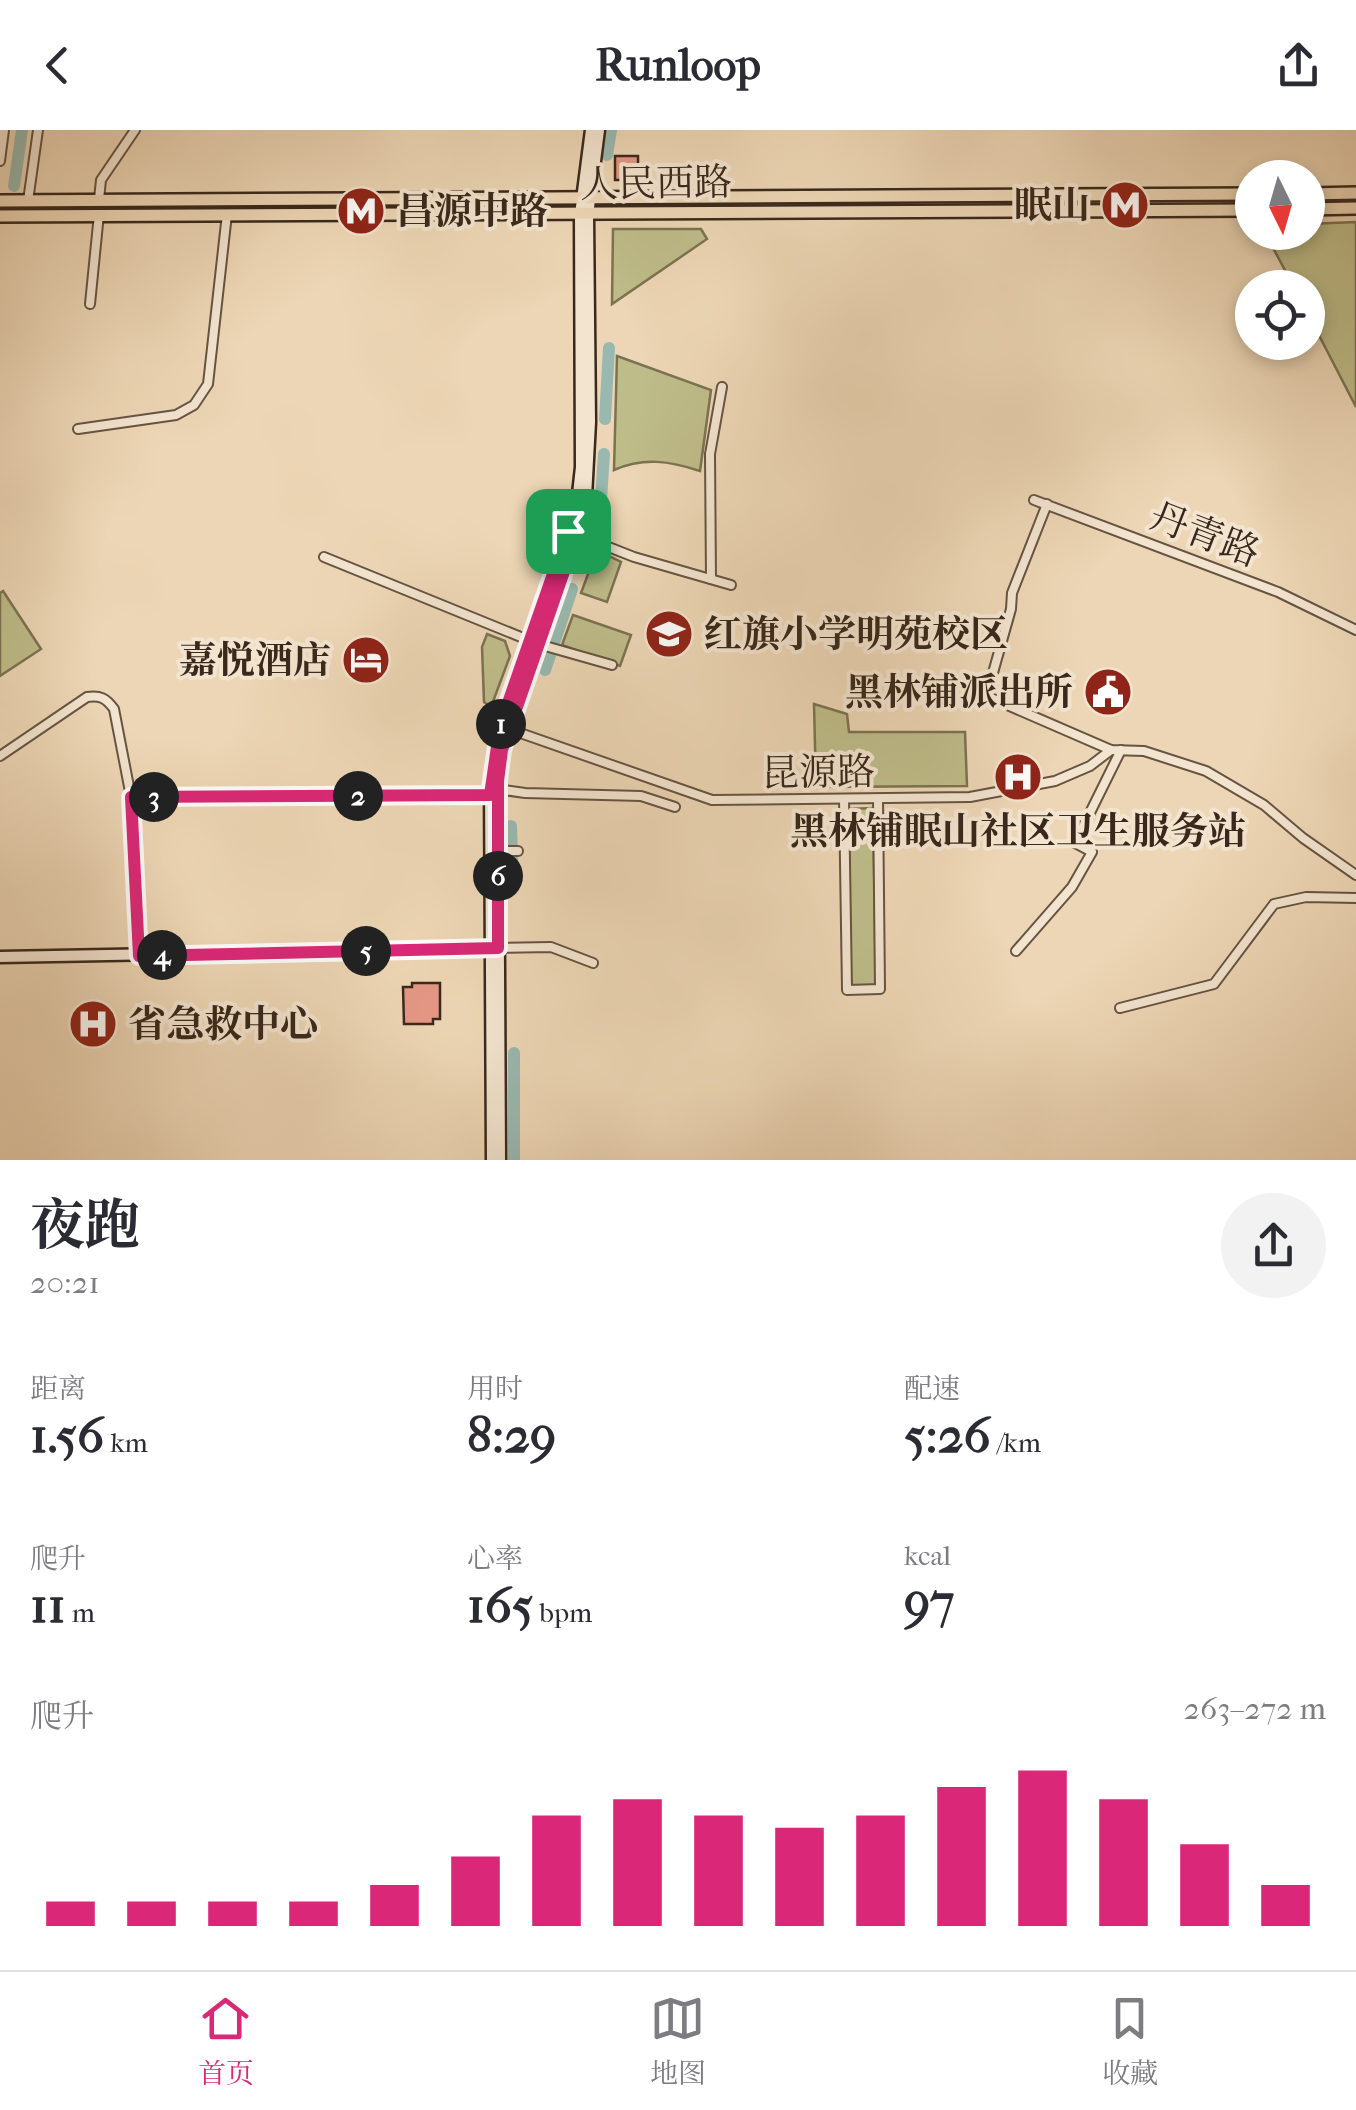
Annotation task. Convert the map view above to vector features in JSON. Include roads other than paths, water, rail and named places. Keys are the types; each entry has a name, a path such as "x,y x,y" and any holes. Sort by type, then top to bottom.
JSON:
{"main road":[{"path":"492,1160 494,792 507,729 576,534 589,472 584,215 592,130"},
{"path":"585,200 600,130"},
{"name":"人民西路","path":"0,200 1235,194"},
{"path":"1325,194 1356,194"},
{"path":"1325,209 1356,208"},
{"name":"人民西路","path":"0,216 1235,210"},
{"path":"494,792 500,850 494,948 500,1160"},
{"path":"0,957 494,948"}],"street":[{"path":"0,161 4,130"},
{"path":"28,201 38,130"},
{"path":"99,199 102,180 135,130"},
{"path":"90,304 100,214"},
{"path":"78,429 176,415 194,405 208,384 227,214"},
{"path":"711,578 710,454 722,387"},
{"name":"丹青路","path":"1034,500 1278,592 1356,630"},
{"path":"987,694 1012,592 1047,504"},
{"path":"576,534 732,585"},
{"path":"324,557 560,652 612,665"},
{"path":"968,688 1116,750 1158,755 1228,782 1356,875"},
{"path":"0,756 87,697 98,696 114,709 131,797 139,956"},
{"name":"昆源路","path":"507,729 712,800 970,797 1020,791 1072,774 1116,750"},
{"path":"1016,951 1072,886 1092,852 1075,842 1116,750"},
{"path":"131,797 515,790 642,796 675,806"},
{"path":"844,799 847,990 880,989 878,799"},
{"path":"500,850 518,850"},
{"path":"1120,1008 1214,984 1262,916 1281,900 1356,898"},
{"path":"494,948 559,948 593,962"}],"waterway":[{"path":"14,186 22,130"},
{"path":"607,155 611,130"},
{"path":"605,419 609,348"},
{"path":"601,499 604,454"},
{"path":"545,670 572,589"},
{"path":"511,826 513,886"},
{"path":"514,1053 514,1160"}],"place":[{"name":"眠山","path":"1125,205"},
{"name":"昌源中路","path":"361,211"},
{"name":"红旗小学明苑校区","path":"669,634"},
{"name":"嘉悦酒店","path":"366,660"},
{"name":"黑林铺派出所","path":"1108,692"},
{"name":"黑林铺眠山社区卫生服务站","path":"1018,777"},
{"name":"省急救中心","path":"93,1024"}]}
